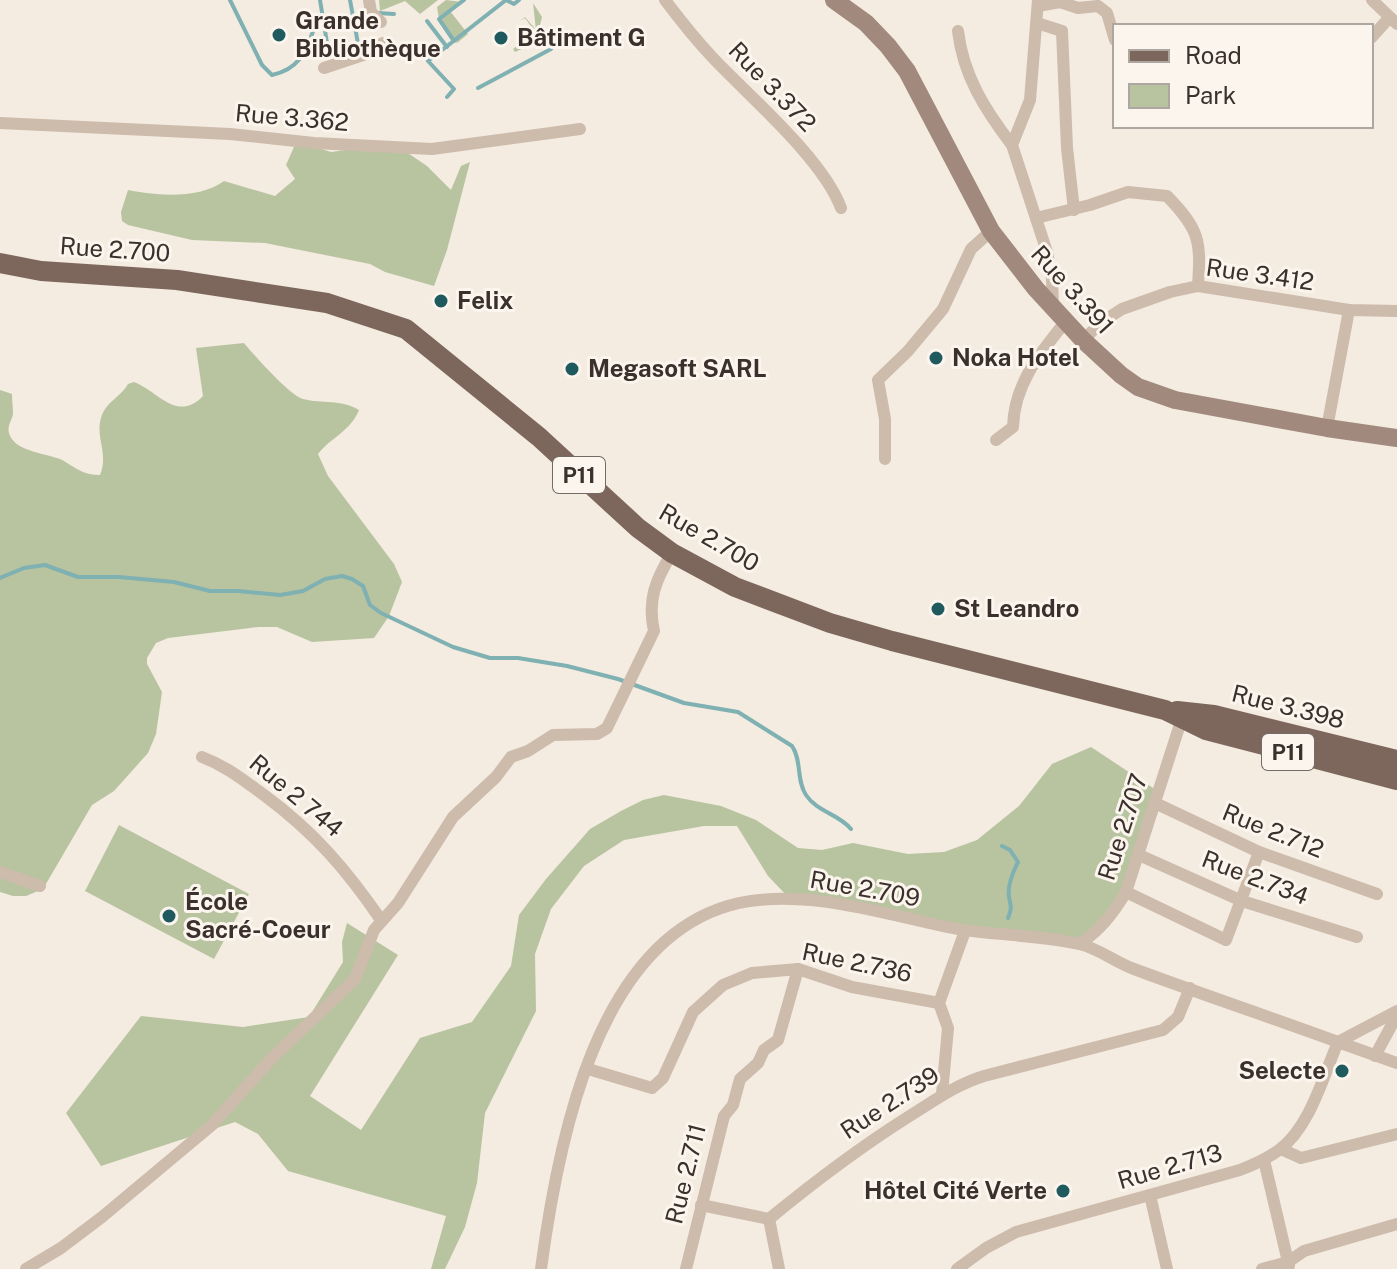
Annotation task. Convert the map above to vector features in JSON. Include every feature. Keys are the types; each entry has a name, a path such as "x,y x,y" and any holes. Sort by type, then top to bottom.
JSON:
{"main road":[{"name":"Rue 3.391","path":"834,0 866,23 907,71 991,231 1053,307 1121,375 1153,393 1327,428 1397,438"},
{"name":"Rue 2.700","path":"0,263 41,271 177,280 327,303 406,329 539,437 638,528 672,553 735,587 830,623 1177,713 1206,730 1390,780"},
{"name":"Rue 3.398","path":"1177,713 1397,760"}],"street":[{"path":"369,0 371,12 381,22"},
{"name":"Rue 3.372","path":"665,0 710,55 815,164 841,208"},
{"path":"1372,0 1393,21 1373,36"},
{"path":"1012,145 1030,100 1038,3 1060,2 1078,8 1098,6 1107,13 1113,33"},
{"path":"1037,23 1062,31 1067,148 1074,210"},
{"path":"958,31 960,56 971,83 1012,145 1047,252 1053,307"},
{"path":"324,68 363,55 383,43"},
{"name":"Rue 3.362","path":"0,123 230,134 314,143 432,149 580,129"},
{"path":"1036,218 1074,210 1128,192 1167,196 1190,219 1201,249 1198,286"},
{"path":"885,459 885,419 878,380 908,351 943,309 971,249 991,231"},
{"name":"Rue 3.412","path":"1083,340 1122,309 1198,286 1349,310 1397,311"},
{"path":"1327,428 1349,310"},
{"path":"996,440 1013,427 1013,412 1024,379 1066,321"},
{"path":"26,1269 61,1248 102,1217 212,1125 270,1060 355,979 368,943 381,920 398,903 453,817 496,777 511,757 534,748 553,735 597,734 607,728 654,631 650,614 651,595 672,553"},
{"name":"Rue 2.707","path":"1080,944 1099,931 1113,915 1126,892 1164,775 1177,713"},
{"name":"Rue 2 744","path":"202,757 238,775 296,818 353,878 381,920"},
{"name":"Rue 2.712","path":"1155,803 1259,852 1377,894"},
{"path":"1126,892 1226,940 1259,852"},
{"name":"Rue 2.734","path":"1139,855 1242,901 1357,937"},
{"path":"0,872 40,886"},
{"name":"Rue 2.709","path":"541,1269 550,1203 571,1114 623,990 658,946 699,918 738,903 790,899 843,905 965,931 1080,944 1130,968 1397,1063"},
{"path":"942,1094 948,1028 939,1003 965,931"},
{"name":"Rue 2.736","path":"588,1069 652,1088 663,1078 693,1012 723,985 752,973 798,969 852,987 939,1003"},
{"name":"Rue 2.711","path":"686,1269 724,1116 733,1105 740,1079 758,1063 764,1050 778,1040 798,969"},
{"name":"Rue 2.739","path":"769,1219 858,1149 960,1084 1163,1030 1178,1017 1190,988"},
{"path":"1338,1042 1397,1013"},
{"path":"1375,1056 1397,1013"},
{"name":"Rue 2.713","path":"957,1269 1016,1232 1240,1170 1264,1160 1281,1149 1306,1115 1338,1042"},
{"path":"1281,1149 1301,1158 1397,1134"},
{"path":"1264,1160 1289,1266"},
{"path":"1150,1195 1167,1269"},
{"path":"701,1205 769,1219 779,1269"},
{"path":"1262,1269 1289,1266 1304,1251 1397,1224"}],"green space":[{"path":"379,0 438,0 420,14 405,1 380,11"},
{"path":"446,0 462,2 450,11 468,34 457,43 439,19 437,7"},
{"path":"533,3 542,17 535,43 515,52 513,49 535,32 525,18 520,21 525,17 536,30"},
{"path":"308,145 331,152 402,149 427,166 451,190 461,166 470,162 447,250 434,286 385,272 370,264 265,243 192,240 122,221 121,212 128,190 165,195 191,193 224,181 275,196 295,179 286,165 294,147"},
{"path":"244,343 297,396 345,404 359,410 351,424 318,454 328,476 394,564 402,582 389,616 374,638 312,642 277,627 259,627 168,638 156,643 147,664 162,692 156,734 148,753 114,791 92,805 43,889 26,896 0,892 0,390 12,394 13,414 9,430 12,440 25,449 58,458 85,473 100,475 103,460 101,418 106,407 128,384 134,382 143,386 176,406 194,404 203,396 196,348"},
{"path":"1091,747 1159,792 1126,892 1080,944 790,899 768,876 737,826 704,826 624,840 584,866 551,909 535,954 536,1011 485,1113 477,1183 465,1227 445,1269 431,1269 446,1216 288,1171 258,1134 235,1122 101,1166 66,1113 141,1016 243,1027 309,1017 343,962 342,942 347,923 398,955 310,1096 361,1130 420,1038 472,1022 511,966 519,915 590,829 621,811 643,800 664,795 721,806 756,820 798,848 822,850 853,843 908,854 944,852 977,840 1019,806 1052,764"},
{"path":"119,825 249,894 214,959 85,891"}],"waterway":[{"path":"230,0 262,65 272,75 289,69 300,59 314,29"},
{"path":"320,0 329,55 359,49 350,0"},
{"path":"454,41 439,19 464,0"},
{"path":"506,0 514,4 519,0"},
{"path":"447,97 454,89 428,61 506,0"},
{"path":"378,13 394,14"},
{"path":"427,21 447,47"},
{"path":"478,88 551,49 550,43"},
{"path":"0,578 24,568 45,565 78,577 119,577 174,582 210,591 280,595 303,591 325,579 342,576 363,586 370,605 381,613 453,647 490,658 518,658 567,666 618,679 684,703 738,712 792,746 806,795 851,829"},
{"path":"1002,846 1010,850 1018,862 1010,883 1011,908 1008,918"}],"place":[{"name":"Grande Bibliothèque","path":"279,35"},
{"name":"Bâtiment G","path":"501,38"},
{"name":"Felix","path":"441,301"},
{"name":"Noka Hotel","path":"936,358"},
{"name":"Megasoft SARL","path":"572,369"},
{"name":"St Leandro","path":"938,609"},
{"name":"École Sacré-Coeur","path":"169,916"},
{"name":"Selecte","path":"1342,1071"},
{"name":"Hôtel Cité Verte","path":"1063,1191"}]}
